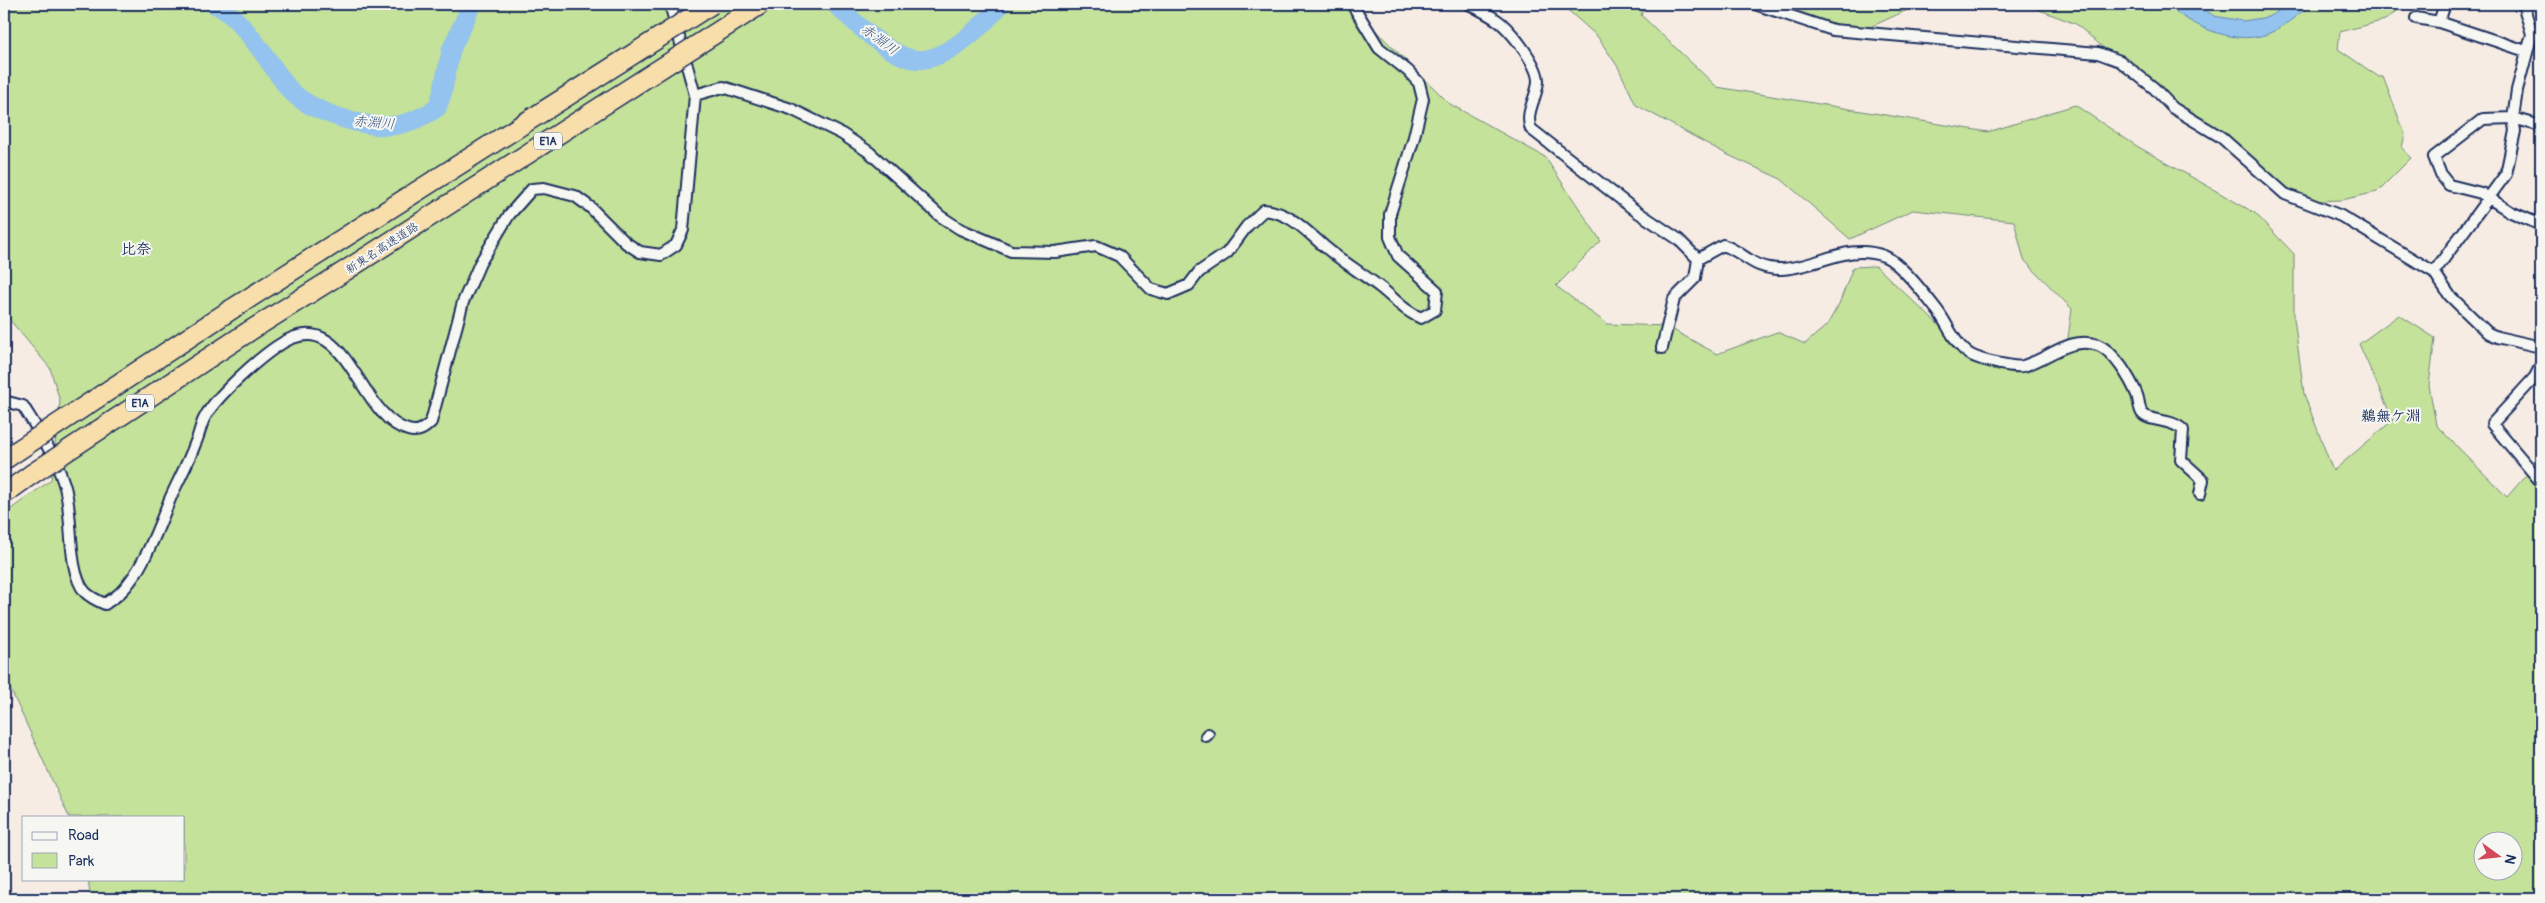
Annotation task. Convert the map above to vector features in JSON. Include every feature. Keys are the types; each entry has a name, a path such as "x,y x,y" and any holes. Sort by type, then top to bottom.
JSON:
{"highway":[{"name":"E1A","path":"10,455 232,309 712,4"},
{"name":"新東名高速道路","path":"4,494 248,332 761,4"}],"street":[{"path":"4,401 23,406 51,449 65,486 73,555 80,580 84,591 105,604 121,593 140,564 196,443 204,418 220,398 276,347 291,338 307,333 326,339 343,355 384,414 398,427 415,432 424,429 431,422 463,302 480,264 509,215 532,189 544,188 575,196 590,207 626,243 640,252 661,255 676,245 683,230 695,95 670,4"},
{"path":"695,95 723,87 790,109 842,134 869,152 940,216 960,229 1012,251 1055,252 1096,246 1119,256 1151,289 1168,294 1189,286 1199,272 1227,253 1247,226 1264,210 1278,212 1292,218 1327,248 1384,290 1405,310 1421,318 1435,310 1437,292 1398,256 1390,237 1390,214 1413,140 1423,99 1419,83 1408,70 1379,48 1352,4"},
{"path":"1469,4 1502,24 1520,44 1531,62 1538,79 1528,121 1531,129 1636,211 1678,239 1698,259"},
{"path":"1755,4 1833,30 2098,54 2120,61 2154,88 2173,108 2220,137 2284,194 2341,216 2434,272 2450,296 2488,332 2497,337 2541,347"},
{"path":"2439,22 2445,4"},
{"path":"2434,272 2506,174 2514,131 2513,118 2526,51 2532,34 2523,4"},
{"path":"2416,18 2439,22 2526,51"},
{"path":"2541,126 2513,118 2484,118 2434,157 2441,175 2449,185 2481,193 2541,225"},
{"path":"1698,259 1723,245 1743,258 1764,268 1782,269 1859,250 1885,257 1902,270 1937,310 1960,346 1971,355 2021,367 2062,347 2080,344 2098,346 2115,361 2131,380 2142,414 2148,418 2171,422 2182,430 2181,460 2203,480 2200,494"},
{"path":"1662,348 1674,299 1695,278 1698,259"},
{"path":"2541,364 2535,377 2492,424 2541,482"}],"green space":[{"path":"4,4 1166,4 1176,8 1183,4 1349,4 1450,104 1545,157 1601,241 1556,286 1607,324 1666,326 1717,354 1777,332 1805,344 1827,325 1839,304 1853,267 1876,266 1980,364 2015,373 2066,352 2072,309 2024,260 2014,221 1913,210 1850,239 1781,179 1728,155 1636,105 1618,67 1597,36 1561,4 1646,4 1641,15 1717,87 1988,132 2075,105 2135,145 2255,213 2294,254 2294,318 2304,394 2333,471 2393,420 2359,344 2399,315 2435,338 2429,385 2436,425 2507,497 2527,474 2541,490 2541,899 91,899 88,880 185,880 185,816 69,816 4,675 4,514 51,480 60,401 50,368 4,313"},
{"path":"1767,4 1941,4 1912,8 1870,27 1833,25"},
{"path":"2024,4 2407,4 2385,20 2340,32 2338,49 2379,77 2383,77 2405,134 2402,148 2411,158 2377,192 2342,200 2312,201 2278,189 2269,172 2173,108 2076,24"}],"water":[{"path":"2166,4 2196,4 2214,16 2243,21 2268,17 2290,4 2312,4 2274,31 2261,36 2246,38 2217,33 2189,20"}],"waterway":[{"name":"赤淵川","path":"214,4 224,10 245,29 289,89 298,97 311,105 342,118 358,123 389,126 411,121 437,108 442,94 451,50 472,4"},
{"name":"赤淵川","path":"835,4 882,44 903,56 913,59 937,56 962,42 1001,4"}],"district":[{"name":"比奈","path":"136,249"},
{"name":"鵜無ケ淵","path":"2391,416"}]}
